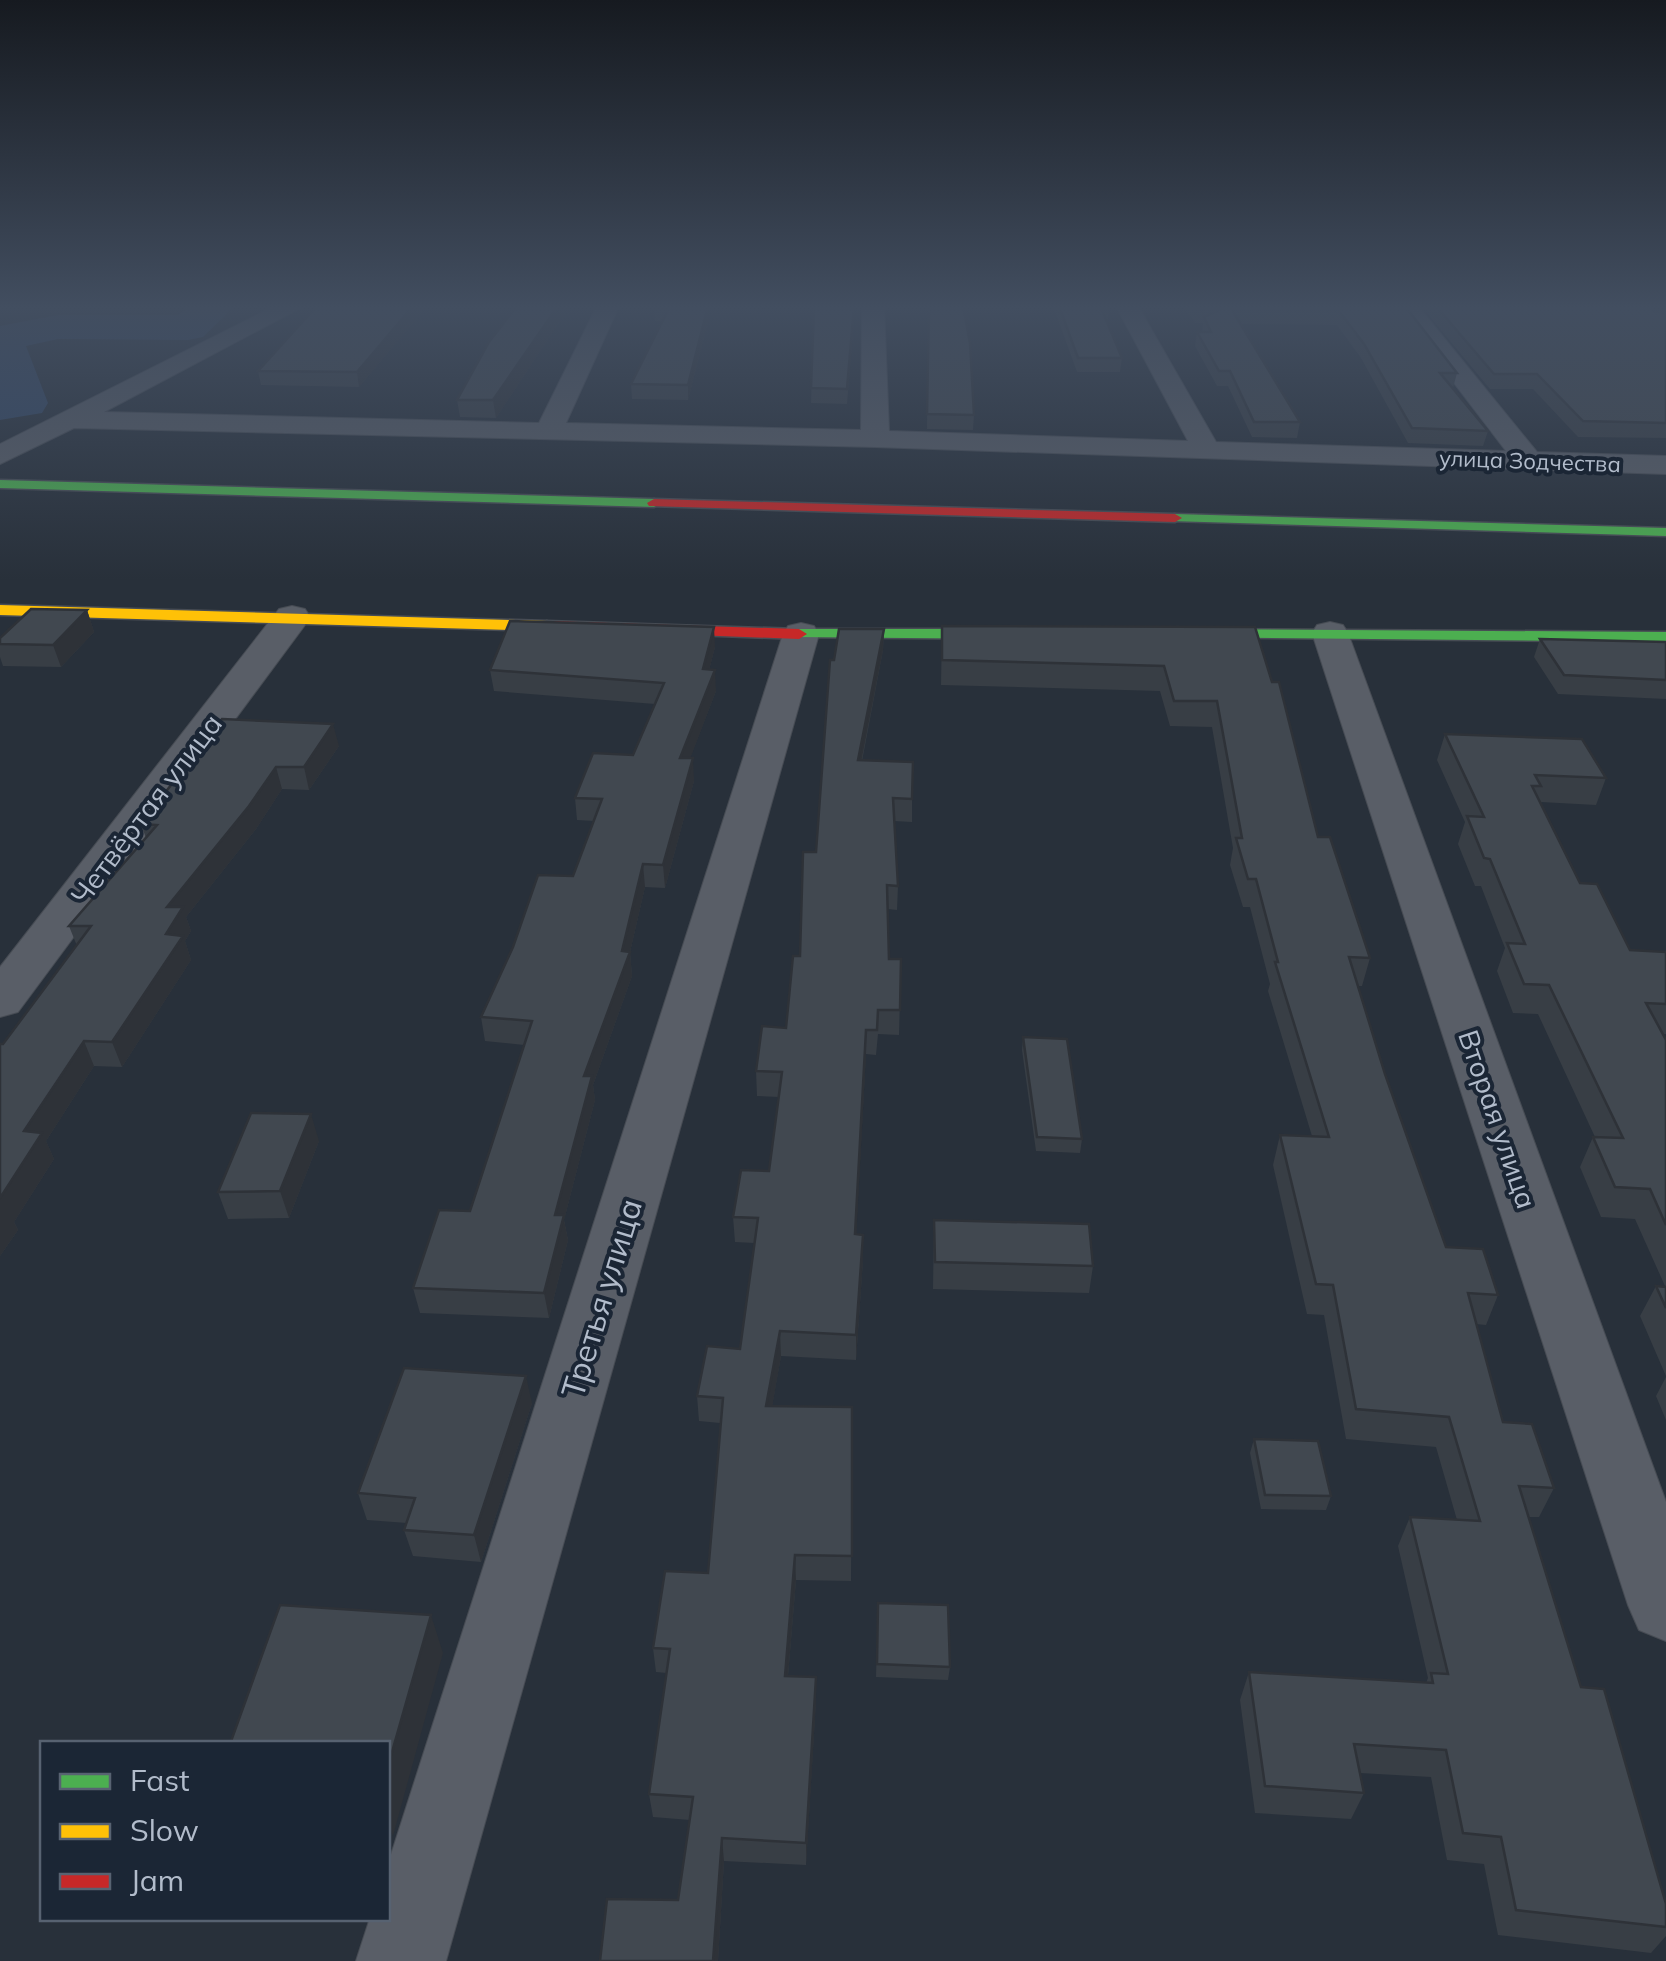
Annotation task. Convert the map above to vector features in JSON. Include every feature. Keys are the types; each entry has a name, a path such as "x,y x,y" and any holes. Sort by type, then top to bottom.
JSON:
{"main road":[{"path":"0,484 1666,532"},
{"path":"0,610 801,634 1036,634"},
{"path":"1154,634 1666,636"}],"street":[{"path":"0,455 118,398"},
{"path":"548,432 564,398"},
{"path":"874,398 875,438"},
{"path":"1178,398 1207,450"},
{"path":"1479,398 1529,461"},
{"name":"улица Зодчества","path":"75,420 875,438 1666,465"},
{"name":"Четвёртая улица","path":"0,1001 292,617"},
{"name":"Третья улица","path":"401,1961 801,634"},
{"name":"Вторая улица","path":"1330,634 1666,1605"}],"building":[{"path":"458,398 495,398 493,400"},
{"path":"927,398 973,398 974,415 927,414"},
{"path":"1242,398 1285,398 1300,422 1254,422"},
{"path":"1395,398 1460,398 1488,431 1412,428"},
{"path":"1560,398 1666,398 1666,423 1583,421"},
{"path":"31,609 87,610 53,645 0,644 0,638"},
{"path":"510,621 714,627 703,669 715,670 680,758 693,758 663,865 643,864 622,951 630,952 584,1076 592,1076 555,1215 564,1215 544,1293 413,1288 439,1210 470,1211 532,1021 481,1017 513,947 538,875 573,876 602,799 575,798 593,753 633,755 664,683 490,670"},
{"path":"942,626 1255,627 1272,682 1279,682 1318,837 1330,837 1370,958 1349,957 1446,1247 1483,1249 1498,1295 1468,1293 1503,1422 1532,1424 1554,1488 1519,1486 1581,1687 1604,1689 1666,1904 1666,1927 1516,1910 1501,1837 1463,1833 1446,1750 1354,1744 1364,1793 1265,1786 1249,1672 1433,1683 1431,1673 1448,1674 1410,1517 1480,1521 1449,1417 1356,1409 1333,1285 1316,1284 1280,1135 1329,1137 1275,962 1256,879 1248,879 1236,838 1242,838 1217,701 1174,701 1164,666 942,660"},
{"path":"839,629 884,629 858,760 913,762 912,799 893,798 898,886 887,885 889,959 901,959 900,1010 878,1010 877,1030 866,1030 855,1234 863,1235 856,1335 780,1331 766,1406 852,1407 852,1556 795,1555 785,1676 816,1677 806,1843 722,1838 713,1961 600,1961 607,1899 678,1900 693,1797 649,1794 670,1649 653,1648 665,1571 708,1573 723,1398 697,1396 707,1346 740,1349 758,1218 733,1217 741,1170 769,1171 782,1072 756,1071 762,1026 786,1028 793,956 800,956 803,852 816,852 830,660 834,660"},
{"path":"1540,639 1666,642 1666,680 1564,675"},
{"path":"222,719 333,724 304,767 276,767 167,907 183,907 166,934 183,936 112,1042 84,1041 24,1131 42,1133 0,1198 0,1044 91,926 69,926 157,825 141,824"},
{"path":"1445,734 1582,739 1606,778 1535,775 1541,786 1532,786 1580,883 1597,884 1630,950 1666,952 1666,1004 1646,1003 1666,1040 1666,1225 1650,1189 1615,1187 1593,1137 1623,1138 1549,985 1524,984 1507,943 1525,944 1490,859 1484,858 1467,816 1484,817"},
{"path":"1023,1037 1067,1039 1082,1139 1037,1137"},
{"path":"251,1113 311,1114 280,1191 218,1192"},
{"path":"934,1220 1089,1224 1093,1266 935,1262"},
{"path":"1656,1286 1666,1287 1666,1308"},
{"path":"404,1368 526,1376 474,1535 404,1530 415,1498 358,1493"},
{"path":"1254,1439 1318,1441 1331,1496 1265,1495"},
{"path":"878,1603 948,1605 950,1667 877,1664"},
{"path":"280,1605 431,1615 390,1759 390,1741 231,1741"}],"waterway":[{"path":"0,406 25,403 23,398"}],"traffic: fast":[{"path":"0,484 654,503"},
{"path":"1175,518 1666,532"},
{"path":"799,634 1017,634"},
{"path":"1183,634 1666,637"}],"traffic: slow":[{"path":"0,610 547,626"}],"traffic: jam":[{"path":"654,503 1175,518"},
{"path":"547,626 799,634"}]}
